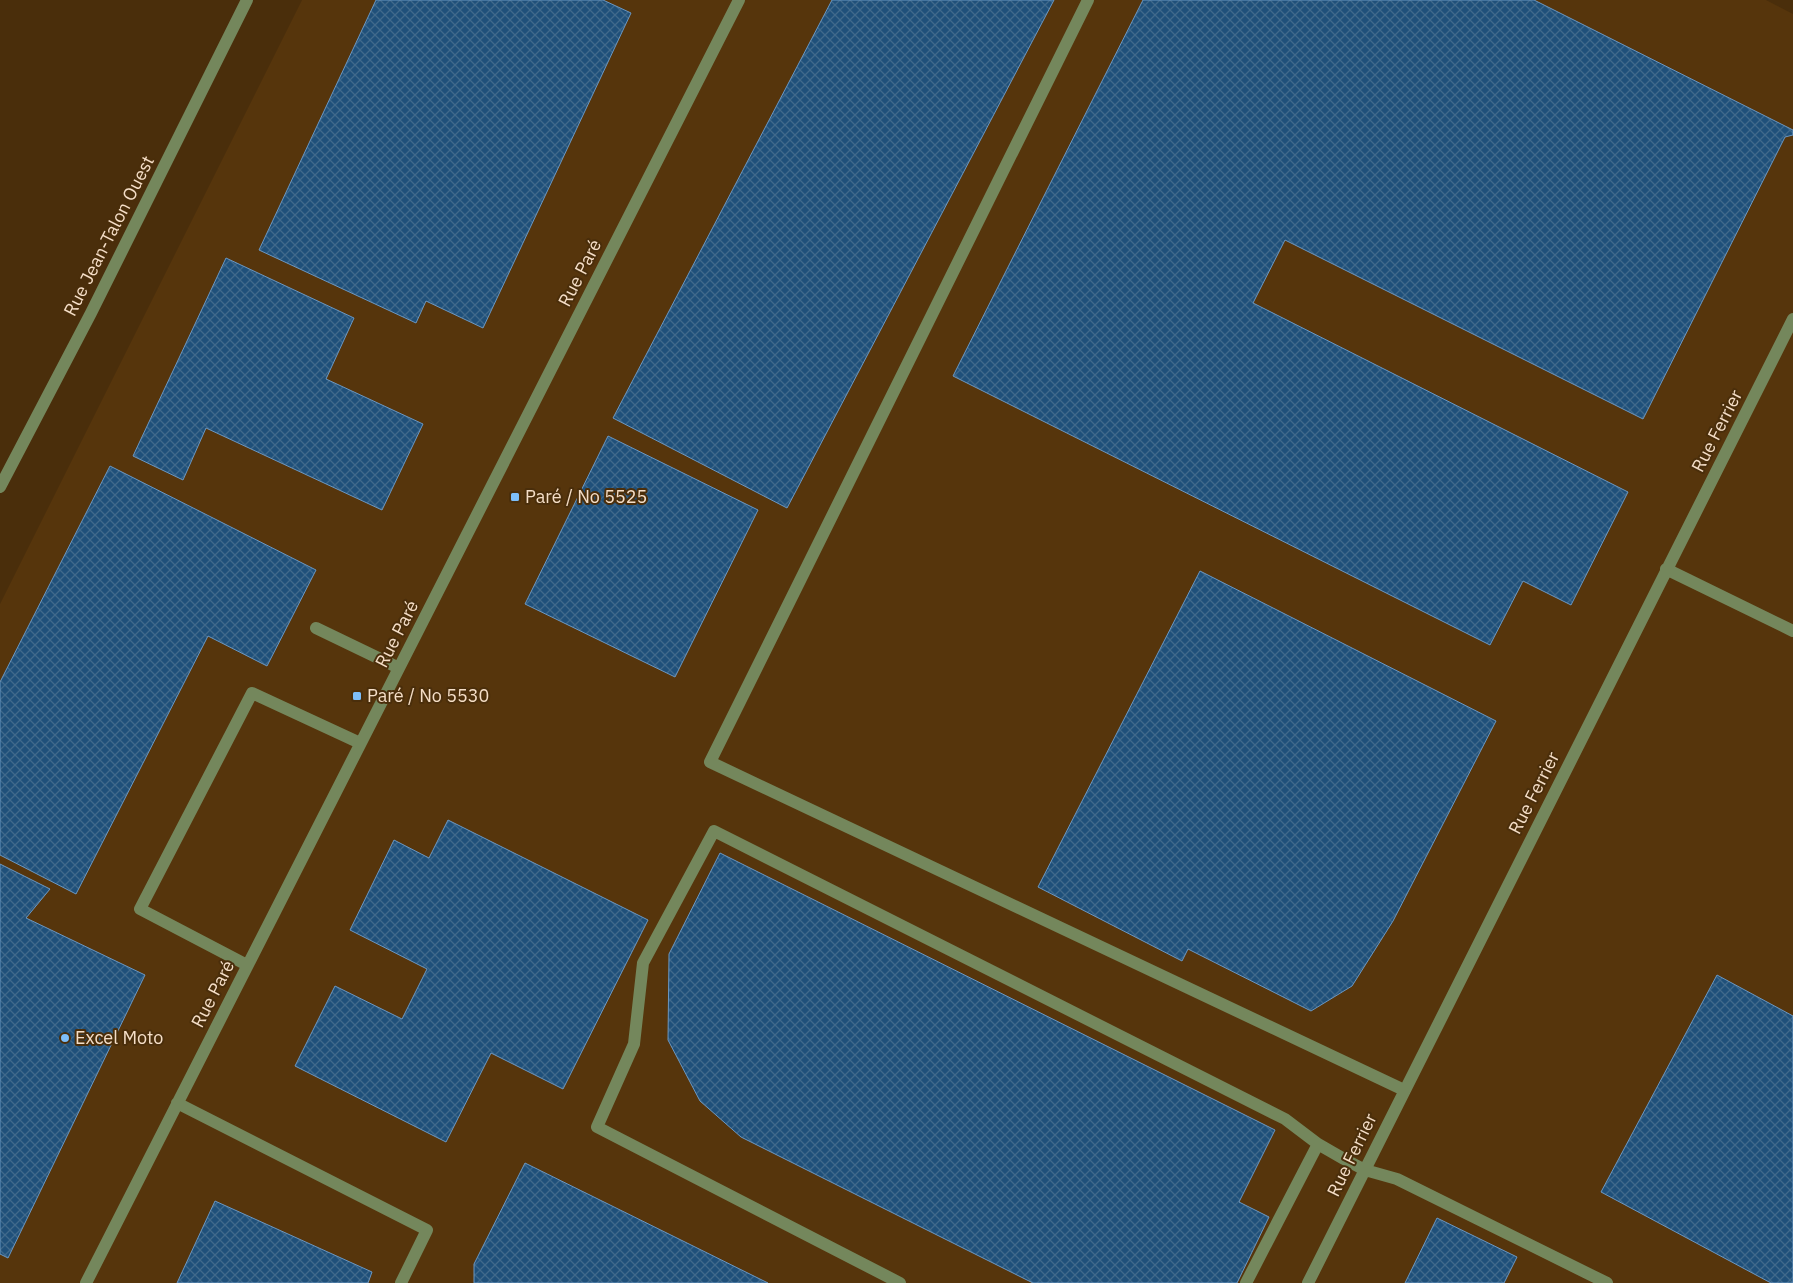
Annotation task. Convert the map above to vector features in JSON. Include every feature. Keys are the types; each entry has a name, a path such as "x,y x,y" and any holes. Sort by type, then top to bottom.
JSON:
{"street":[{"name":"Rue Jean-Talon Ouest","path":"0,487 91,313 247,0"},
{"name":"Rue Paré","path":"86,1283 739,0"},
{"path":"1088,0 710,762 1404,1090"},
{"name":"Rue Ferrier","path":"1308,1283 1793,319"},
{"path":"1666,570 1793,632"},
{"path":"316,628 399,668"},
{"path":"247,965 140,908 252,693 360,744"},
{"path":"900,1283 597,1127 634,1044 643,963 714,831 1286,1119 1318,1144 1365,1170 1397,1180 1607,1283"},
{"path":"177,1103 427,1230 400,1283"},
{"path":"1246,1283 1318,1144"}],"shaded area":[{"path":"302,0 1766,0 1793,14 1793,1283 0,1283 0,604"}],"building":[{"path":"376,0 603,0 631,13 483,328 426,301 416,323 259,250"},
{"path":"832,0 1054,0 787,508 613,418"},
{"path":"1143,0 1534,0 1793,130 1793,135 1785,137 1643,419 1285,240 1253,303 1628,492 1571,605 1523,581 1490,645 953,376"},
{"path":"226,258 354,318 326,379 423,424 382,510 206,428 183,480 133,456"},
{"path":"608,436 758,510 675,677 525,604"},
{"path":"110,466 316,570 267,666 208,636 76,894 0,855 0,682"},
{"path":"1200,571 1496,721 1393,921 1352,986 1311,1011 1188,949 1182,961 1038,887"},
{"path":"448,820 648,920 563,1089 491,1053 446,1142 295,1066 335,986 402,1019 427,969 350,930 394,840 429,858"},
{"path":"720,853 1275,1130 1239,1202 1269,1217 1237,1283 1033,1283 741,1137 700,1101 668,1040 669,954"},
{"path":"0,864 50,889 26,918 145,975 8,1258 0,1254"},
{"path":"1717,975 1793,1016 1793,1283 1771,1283 1601,1192"},
{"path":"525,1163 768,1283 474,1283 474,1264"},
{"path":"215,1201 372,1272 368,1283 177,1283"},
{"path":"1437,1218 1517,1257 1504,1283 1405,1283"}],"place":[{"name":"Paré / No 5525","path":"515,497"},
{"name":"Paré / No 5530","path":"357,696"},
{"name":"Excel Moto","path":"65,1038"}]}
